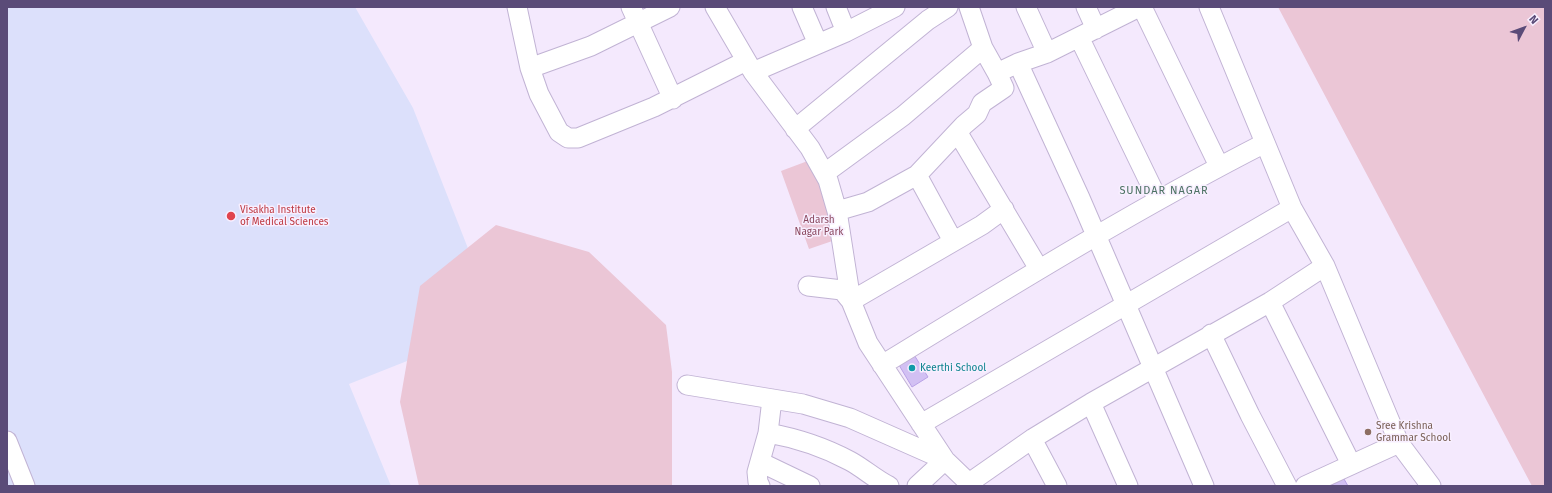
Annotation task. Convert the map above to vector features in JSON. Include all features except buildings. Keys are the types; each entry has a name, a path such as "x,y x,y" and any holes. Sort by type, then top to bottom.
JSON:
{"street":[{"path":"517,7 530,68 539,94 559,132 568,138 578,138 750,66 818,44 846,32 895,7"},
{"path":"530,68 590,46 635,15 670,7"},
{"path":"715,7 750,66 810,148 824,173 837,211 851,301 868,343 945,460 971,484 1032,439 1152,367 1270,302 1325,266"},
{"path":"802,7 818,44"},
{"path":"836,7 846,32"},
{"path":"795,129 928,20 948,7"},
{"path":"837,211 868,202 917,175 977,114 982,103 1004,88 983,48 969,7"},
{"path":"1026,7 1047,53"},
{"path":"1086,7 1096,28"},
{"path":"997,73 1018,63 1047,53 1139,7"},
{"path":"1142,7 1220,166"},
{"path":"1209,7 1292,208 1325,266 1399,443 1431,486"},
{"path":"635,15 673,99"},
{"path":"1079,37 1158,200"},
{"path":"824,173 903,116 983,48"},
{"path":"1018,63 1097,236 1204,486"},
{"path":"958,133 1039,269"},
{"path":"882,365 1039,269 1158,200 1265,143"},
{"path":"917,175 954,241"},
{"path":"921,424 1126,303 1292,208"},
{"path":"851,301 954,241 1004,209"},
{"path":"808,286 842,290 851,301"},
{"path":"1270,302 1351,464"},
{"path":"1211,334 1250,415 1287,486"},
{"path":"687,385 803,404 850,418 945,460"},
{"path":"760,486 757,472 768,433 772,399"},
{"path":"1091,403 1128,486"},
{"path":"768,433 789,437 821,448 850,461 889,486"},
{"path":"1032,439 1057,486"},
{"path":"7,441 25,486"},
{"path":"1305,486 1399,443"},
{"path":"917,486 945,460"},
{"path":"760,462 810,486"}],"shaded area":[{"name":"Visakha Institute of Medical Sciences","path":"7,7 355,7 413,108 498,325 349,384 391,486 7,486"}],"green space":[{"path":"1278,7 1545,7 1545,486 1532,486"},
{"name":"Adarsh Nagar Park","path":"813,159 841,238 809,249 781,171"},
{"path":"496,225 589,252 666,325 672,372 672,486 419,486 400,402 420,286"}],"place":[{"name":"Visakha Institute of Medical Sciences","path":"231,216"},
{"name":"Keerthi School","path":"912,368"},
{"name":"Sree Krishna Grammar School","path":"1368,432"}],"district":[{"name":"SUNDAR NAGAR","path":"1164,191"}]}
